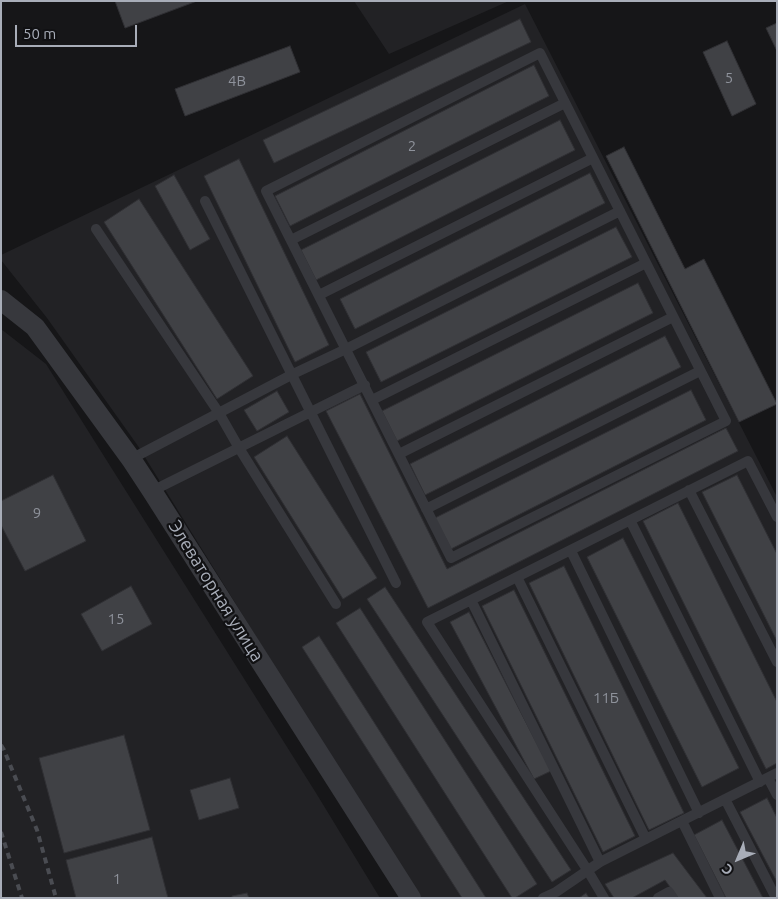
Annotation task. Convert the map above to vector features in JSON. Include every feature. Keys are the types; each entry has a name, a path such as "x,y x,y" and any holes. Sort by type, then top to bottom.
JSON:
{"street":[{"name":"Элеваторная улица","path":"1,300 35,327 131,459 411,898"}],"lane":[{"path":"540,53 593,158 726,421 452,558 266,191 540,53"},
{"path":"291,240 566,103"},
{"path":"319,295 593,158"},
{"path":"205,201 396,583"},
{"path":"131,459 293,374 620,212"},
{"path":"96,229 219,413 336,604"},
{"path":"372,400 646,263"},
{"path":"399,454 673,317"},
{"path":"426,509 700,371"},
{"path":"152,491 365,385"},
{"path":"604,898 588,870 427,622 748,461 777,518"},
{"path":"689,490 777,662"},
{"path":"630,520 777,795"},
{"path":"571,551 699,812"},
{"path":"517,578 646,839"},
{"path":"471,600 600,862"},
{"path":"543,898 556,892 600,862 768,778"},
{"path":"726,799 776,898"},
{"path":"682,821 720,898"},
{"path":"658,898 669,892 673,898"}],"shaded area":[{"path":"354,1 509,1 389,54"},
{"path":"525,4 777,497 777,898 418,898 138,446 47,318 1,260 1,255"},
{"path":"1,329 46,364 380,898 1,898"}],"building":[{"path":"115,1 197,1 125,28"},
{"path":"520,19 531,42 274,163 263,140"},
{"path":"777,23 777,51 766,28"},
{"path":"727,41 756,104 732,116 703,52"},
{"path":"290,46 300,72 185,116 175,89"},
{"path":"534,65 549,96 290,226 275,196"},
{"path":"560,120 575,150 316,280 301,250"},
{"path":"624,147 685,269 704,259 777,404 739,422 606,156"},
{"path":"239,159 329,345 295,362 204,176"},
{"path":"590,173 605,203 355,329 340,299"},
{"path":"174,175 210,239 190,250 155,186"},
{"path":"139,199 253,376 217,399 104,222"},
{"path":"616,227 632,257 381,382 366,352"},
{"path":"638,283 653,313 397,441 382,411"},
{"path":"665,336 681,367 425,495 410,464"},
{"path":"691,390 706,420 451,549 435,518"},
{"path":"277,391 289,412 257,431 244,410"},
{"path":"360,394 447,569 726,428 738,451 428,608 326,411"},
{"path":"287,436 377,578 343,599 254,457"},
{"path":"53,475 86,541 25,571 1,525 1,501"},
{"path":"737,475 777,554 777,641 702,492"},
{"path":"678,503 777,702 777,763 766,769 643,521"},
{"path":"623,538 739,768 702,787 587,557"},
{"path":"564,566 684,813 649,830 529,583"},
{"path":"131,586 152,624 102,651 81,614"},
{"path":"385,587 571,870 552,882 367,599"},
{"path":"514,590 635,836 603,852 482,606"},
{"path":"360,608 537,884 515,898 512,898 336,623"},
{"path":"469,612 551,771 534,779 450,622"},
{"path":"319,636 486,898 462,898 302,647"},
{"path":"124,735 150,830 64,853 39,758"},
{"path":"230,778 239,808 199,820 190,790"},
{"path":"767,798 777,818 777,882 740,812"},
{"path":"722,820 763,898 726,898 694,835"},
{"path":"152,837 168,898 76,898 66,860"},
{"path":"673,853 707,898 678,898 665,880 632,898 614,898 605,884"},
{"path":"247,893 249,898 232,898 232,896"},
{"path":"586,893 589,898 579,898"}],"railway":[{"path":"1,745 37,830 56,898"},
{"path":"1,832 22,898"}]}
